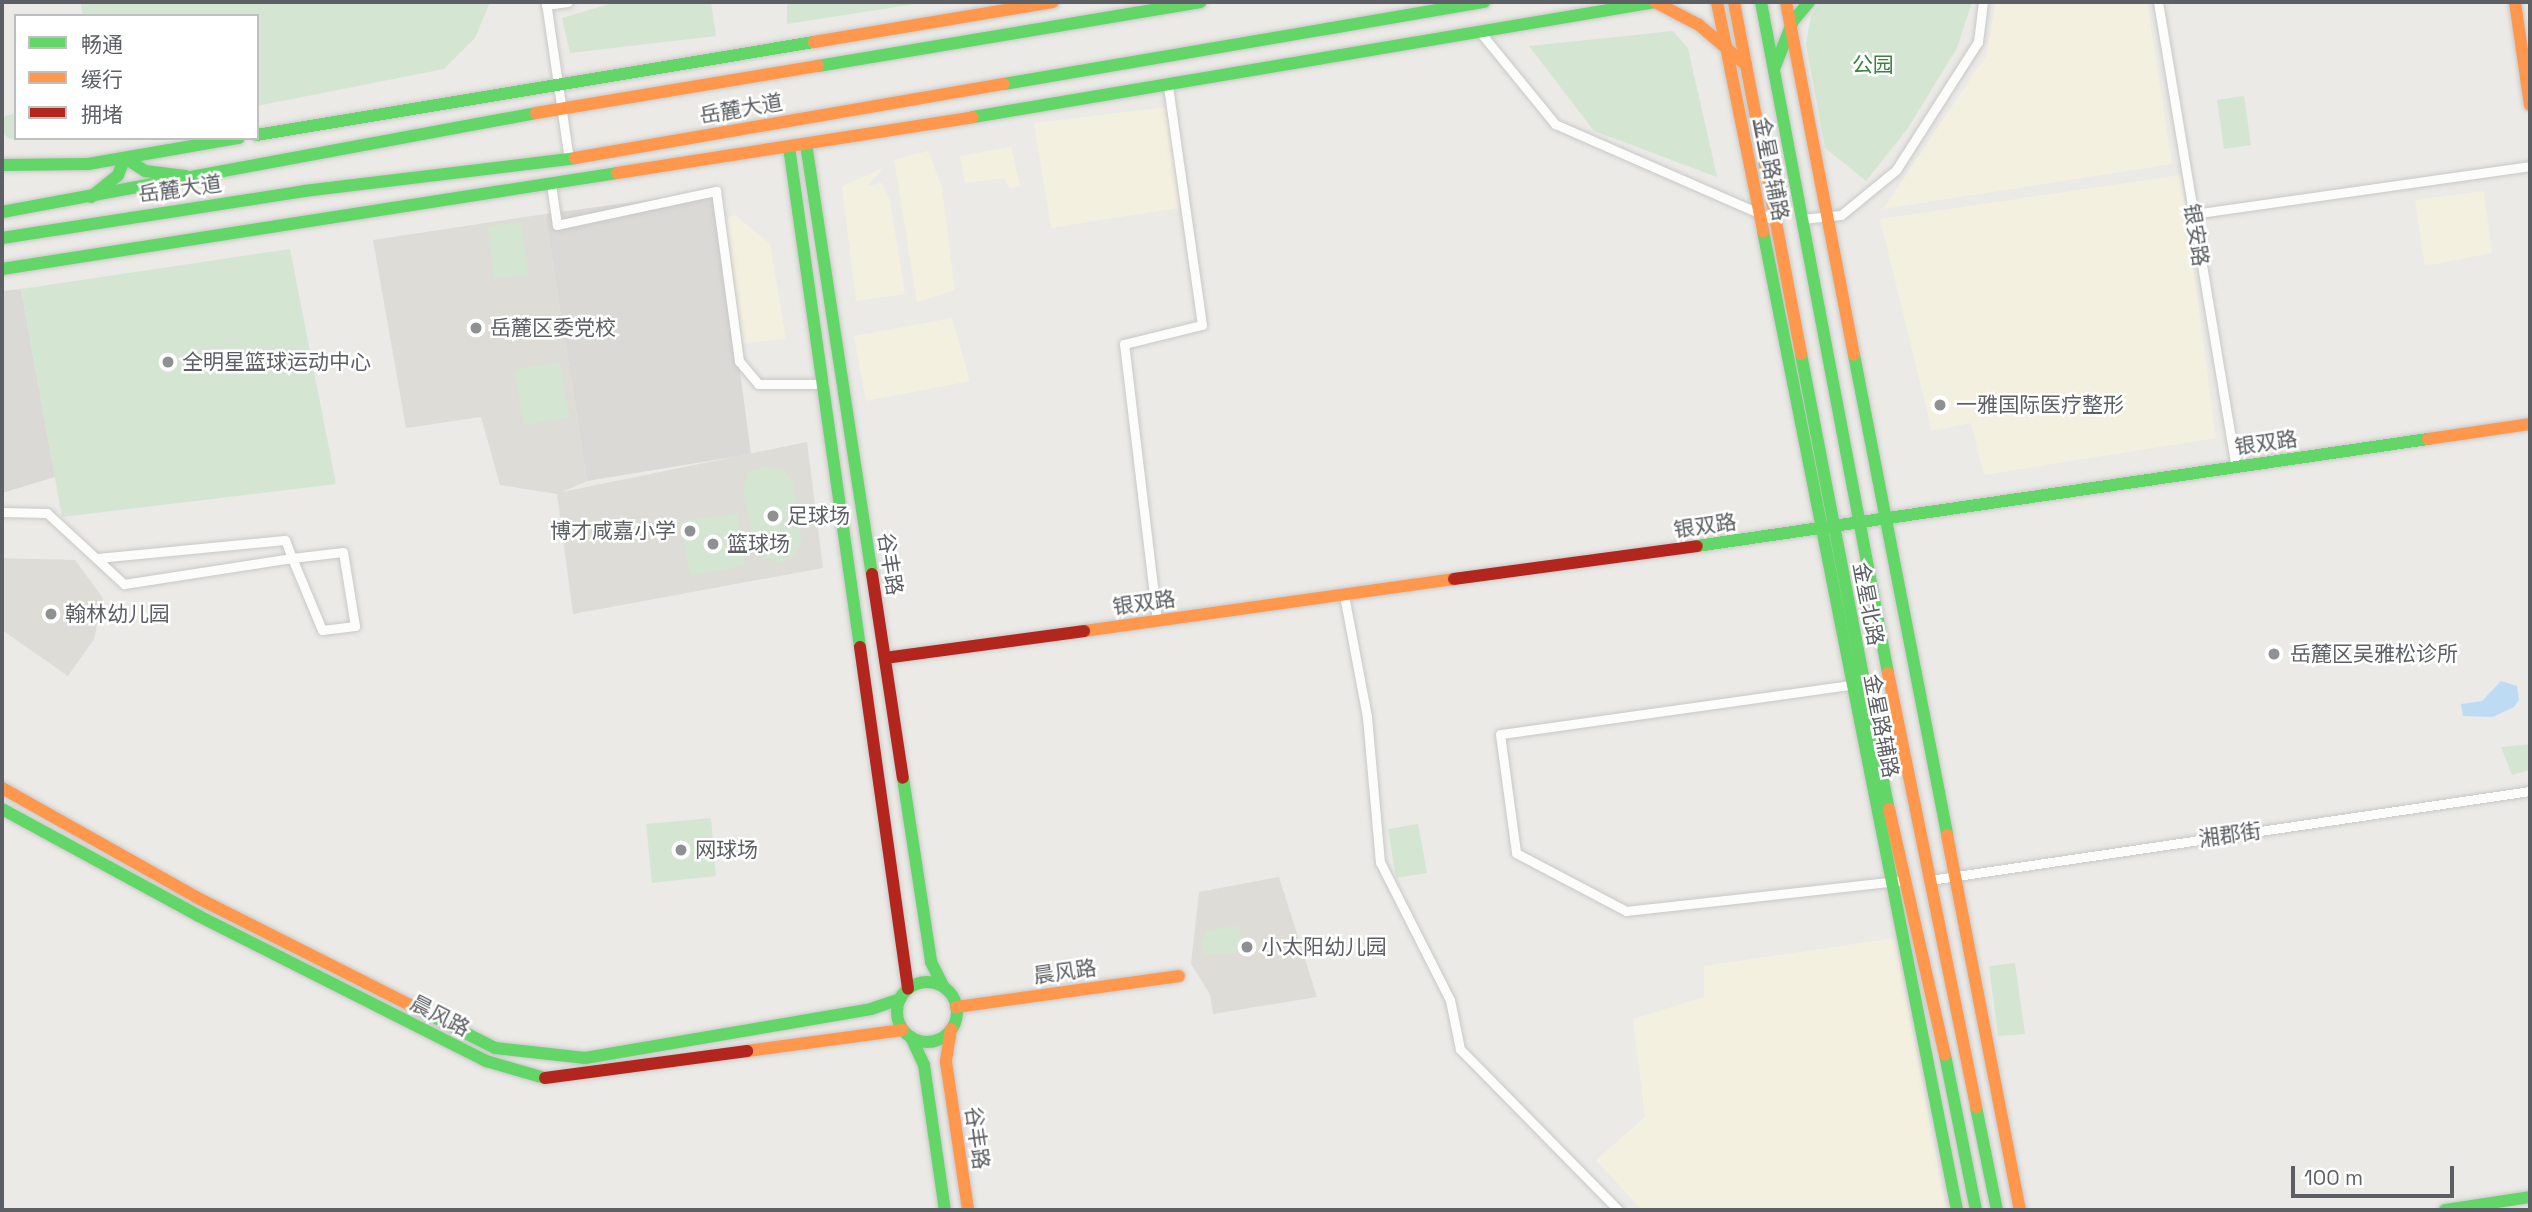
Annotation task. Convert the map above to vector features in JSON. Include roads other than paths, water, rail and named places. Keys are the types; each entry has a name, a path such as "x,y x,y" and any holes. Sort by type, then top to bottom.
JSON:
{"main road":[{"path":"259,135 1053,2"},
{"name":"岳麓大道","path":"2,212 193,178 346,145 1201,2"},
{"name":"岳麓大道","path":"2,238 304,191 569,159 1484,2"},
{"path":"2,269 1168,86 1655,2 1699,25 1746,65"},
{"name":"金星路辅路","path":"1717,2 1828,528"},
{"name":"金星北路","path":"1734,2 1858,684 1906,880 1976,1210"},
{"name":"金星北路","path":"1761,2 1859,523 1997,1210"},
{"name":"金星路辅路","path":"1786,2 2020,1210"},
{"path":"1774,70 1791,27 1809,2"},
{"path":"2515,2 2530,106"},
{"path":"2,165 125,158 228,140"},
{"name":"谷丰路","path":"806,144 931,962 944,987"},
{"name":"谷丰路","path":"789,147 824,384 904,994"},
{"path":"125,158 145,171 193,178"},
{"path":"90,198 118,175 125,158"},
{"name":"银双路","path":"884,658 1828,528 2530,424"},
{"name":"金星路辅路","path":"1858,684 1892,881 1957,1210"},
{"name":"晨风路","path":"2,788 196,897 495,1048 585,1058 871,1009 904,994"},
{"name":"晨风路","path":"2,809 199,916 449,1042 541,1079 907,1034"},
{"name":"晨风路","path":"956,1007 1179,976"},
{"path":"926,982 944,987 956,1007 951,1029 937,1040 907,1034 897,1015 904,994 926,982"},
{"name":"谷丰路","path":"951,1029 946,1062 968,1210"},
{"name":"谷丰路","path":"907,1034 923,1065 945,1210"},
{"path":"2018,1195 2029,1210"},
{"path":"2445,1210 2530,1197"}],"street":[{"path":"568,2 546,3 569,159"},
{"path":"1802,219 1841,215 1896,170 1978,42 1983,2"},
{"name":"银安路","path":"2158,2 2236,467"},
{"path":"1480,32 1555,124 1775,220"},
{"path":"1157,620 1124,344 1202,325 1168,86"},
{"path":"2193,214 2530,166"},
{"path":"551,184 557,225 716,191 738,361 758,384 824,384"},
{"path":"2,512 47,513 124,584 292,558 343,552 355,626 322,630 292,558 285,540 97,558"},
{"path":"1344,595 1367,717 1380,862 1450,1000 1460,1049 1618,1210"},
{"path":"1858,684 1500,734 1516,853 1626,911 1906,880"},
{"name":"湘郡街","path":"1930,880 2530,791"}],"water":[{"path":"2501,681 2517,686 2519,700 2514,707 2493,717 2463,716 2461,704 2482,701"}],"place":[{"name":"岳麓区委党校","path":"476,328"},
{"name":"全明星篮球运动中心","path":"168,362"},
{"name":"一雅国际医疗整形","path":"1940,405"},
{"name":"足球场","path":"773,516"},
{"name":"博才咸嘉小学","path":"690,531"},
{"name":"篮球场","path":"713,544"},
{"name":"翰林幼儿园","path":"51,614"},
{"name":"岳麓区吴雅松诊所","path":"2274,654"},
{"name":"网球场","path":"681,850"},
{"name":"小太阳幼儿园","path":"1247,947"}],"park label":[{"name":"公园","path":"1873,65"}]}
